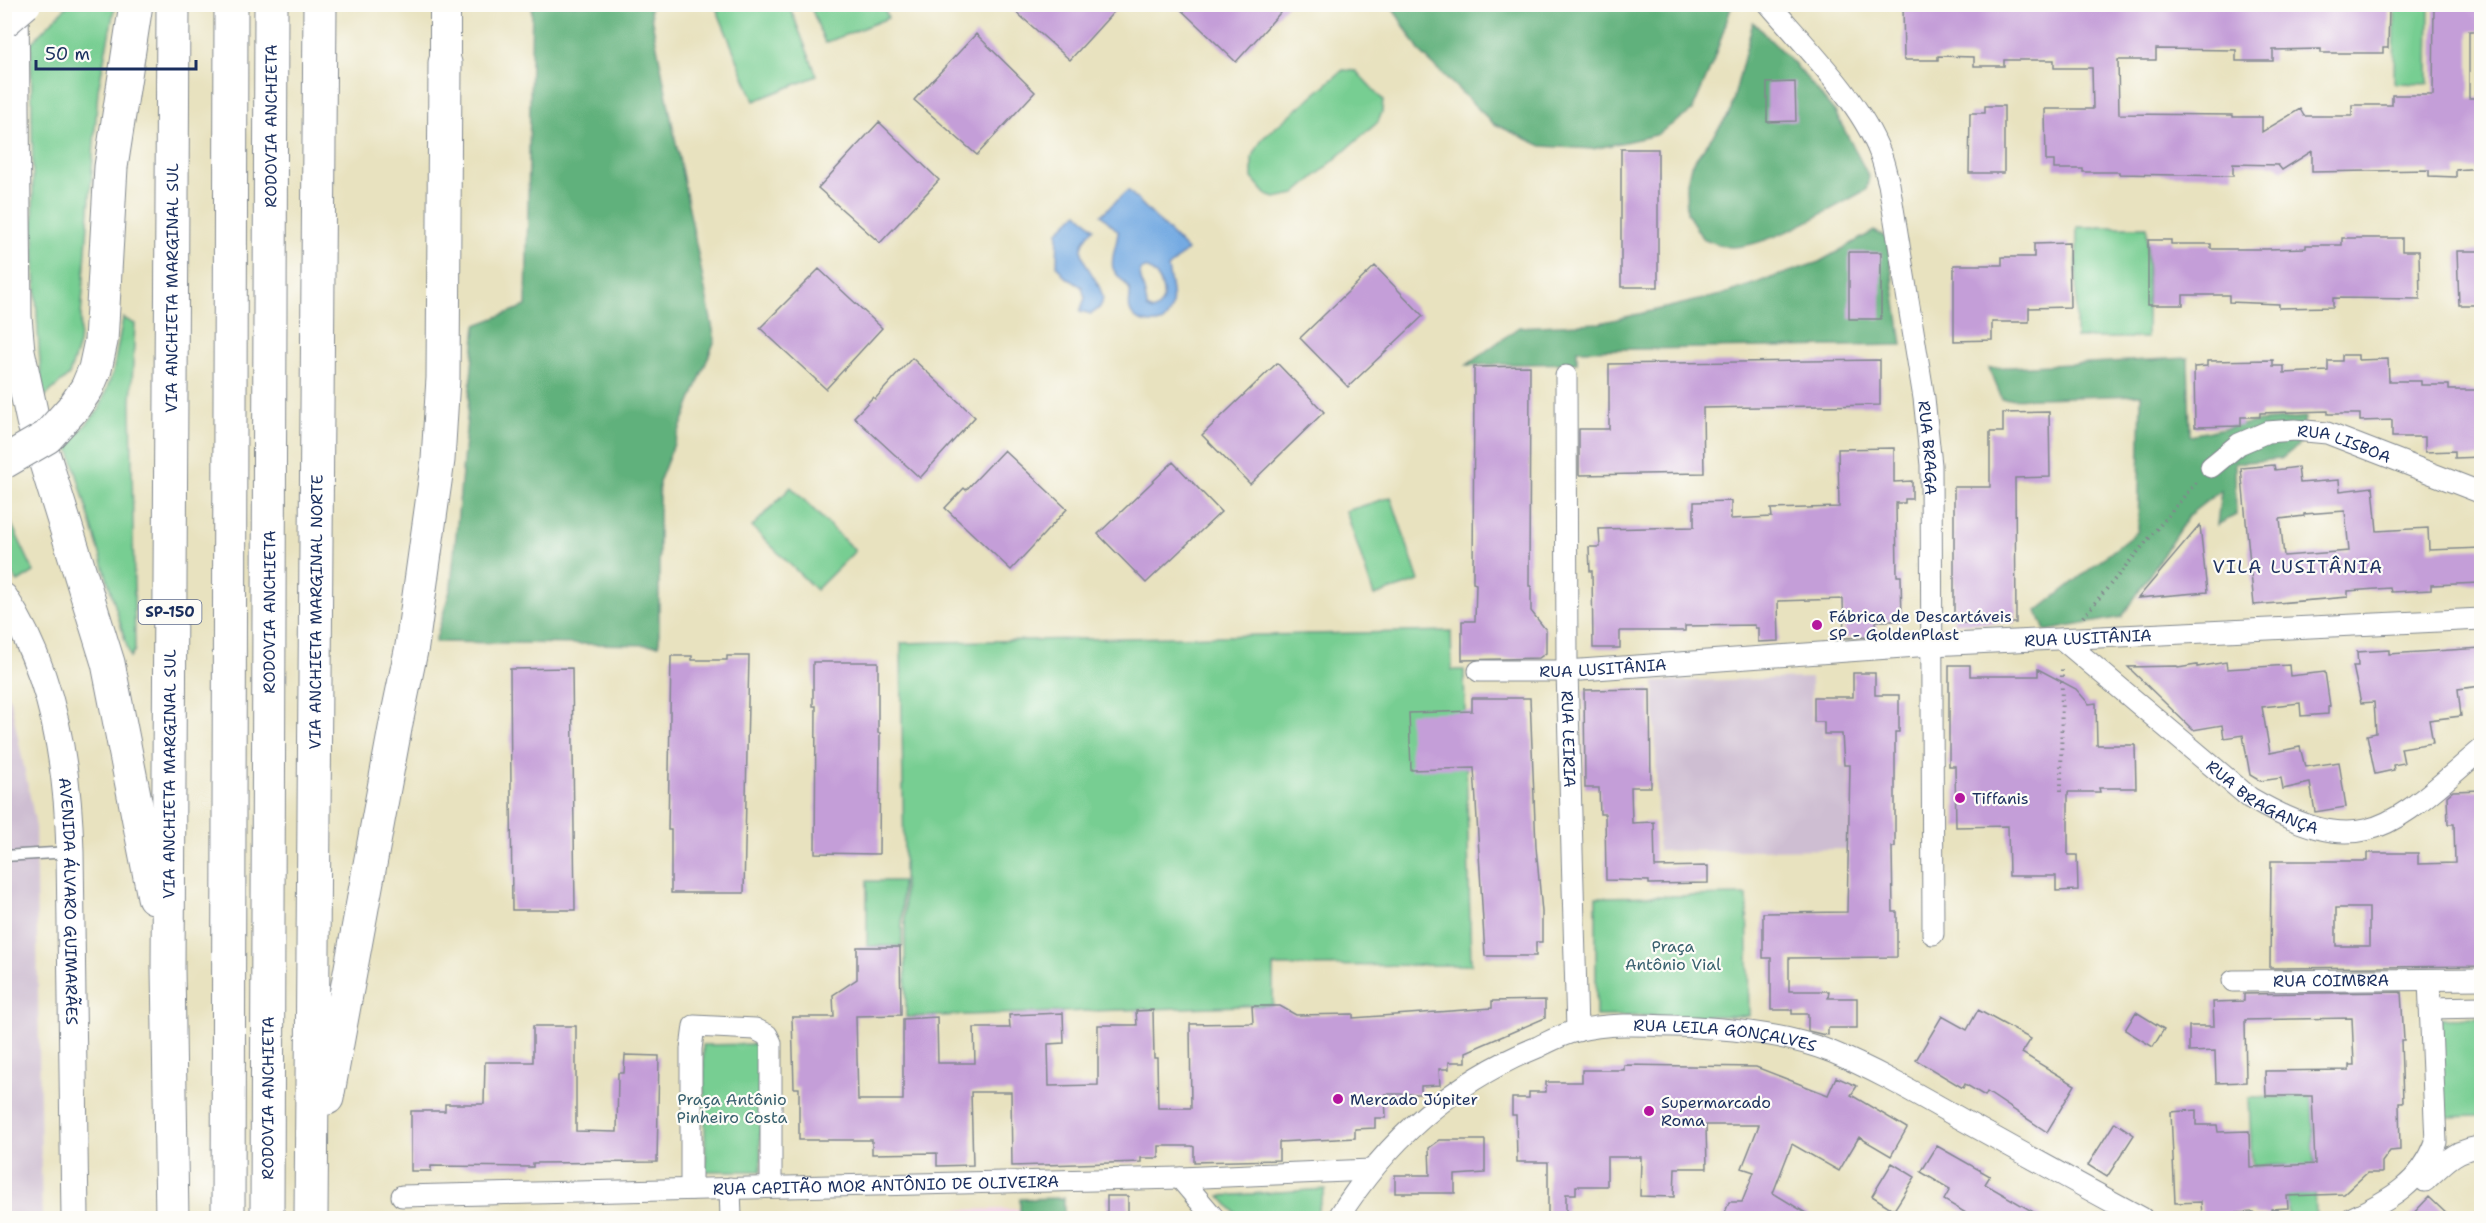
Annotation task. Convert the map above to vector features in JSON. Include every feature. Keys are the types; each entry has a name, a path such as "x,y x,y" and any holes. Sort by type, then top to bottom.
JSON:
{"highway":[{"path":"12,4 15,317 18,351 33,421 108,663 168,968"},
{"path":"4,462 46,437 75,407 95,369 101,341 111,167 136,4"},
{"name":"VIA ANCHIETA MARGINAL SUL","path":"172,1218 168,968 173,4"},
{"path":"228,1218 231,4"},
{"name":"RODOVIA ANCHIETA","path":"267,1218 271,4"},
{"name":"VIA ANCHIETA MARGINAL NORTE","path":"311,1218 320,4"},
{"path":"311,1185 412,646 438,460 443,378 445,63"},
{"path":"4,397 33,421"}],"main road":[{"path":"4,23 26,4"},
{"path":"445,4 445,63"}],"street":[{"path":"445,63 454,4"},
{"name":"RUA BRAGA","path":"1769,4 1831,77 1862,118 1880,152 1889,184 1924,398 1931,465 1934,934"},
{"name":"RUA LEIRIA","path":"1566,376 1567,671 1577,1031"},
{"name":"RUA LISBOA","path":"2211,467 2239,444 2266,432 2295,430 2327,433 2481,493"},
{"name":"AVENIDA ÁLVARO GUIMARÃES","path":"4,597 26,632 35,655 51,708 66,792 70,852 75,1218"},
{"name":"RUA LUSITÂNIA","path":"1479,671 1567,671 1931,645 2481,618"},
{"name":"RUA BRAGANÇA","path":"2063,640 2250,798 2279,815 2309,827 2337,833 2358,832 2383,826 2413,808 2481,749"},
{"name":"RUA COIMBRA","path":"2233,981 2481,979"},
{"path":"2352,1218 2384,1203 2413,1181 2429,1162 2436,1142 2429,981"},
{"path":"2430,1008 2481,1007"},
{"path":"691,1189 691,1049 694,1026 755,1029 767,1035 771,1043 771,1186"},
{"name":"RUA LEILA GONÇALVES","path":"1338,1218 1371,1170 1414,1125 1457,1088 1516,1056 1577,1031 1621,1026 1728,1029 1779,1036 1830,1052 1886,1077 2142,1218"},
{"path":"2437,1124 2449,1134 2479,1147"},
{"path":"2386,1218 2451,1156 2464,1149 2479,1147"},
{"name":"RUA CAPITÃO MOR ANTÔNIO DE OLIVEIRA","path":"402,1196 1180,1178 1371,1170"},
{"path":"1180,1178 1214,1218"},
{"path":"730,1188 730,1218"}],"lane":[{"path":"4,856 70,852"}],"path":[{"path":"2061,791 2063,640 2191,487 2211,467"}],"shaded area":[{"path":"1811,678 1812,723 1823,723 1823,736 1839,735 1840,766 1849,766 1848,849 1658,851 1654,682"},
{"path":"4,686 11,703 35,821 42,1218 5,1218"},
{"path":"1020,1209 1020,1218 912,1218 912,1210"}],"green space":[{"path":"68,5 115,5 98,90 79,344 69,375 43,398 35,265 31,43"},
{"path":"532,5 651,5 650,11 715,340 659,482 659,645 435,642 451,587 476,325 526,306"},
{"path":"715,5 789,5 817,76 754,101"},
{"path":"810,5 883,5 888,18 825,43"},
{"path":"1391,5 1732,5 1713,62 1692,111 1656,135 1593,149 1542,146 1494,124 1420,52"},
{"path":"2395,5 2429,5 2428,84 2394,83"},
{"path":"1753,22 1798,68 1835,112 1869,177 1866,190 1801,225 1766,240 1729,247 1702,238 1687,213 1686,187 1691,165 1730,113"},
{"path":"1343,70 1356,71 1383,100 1378,122 1295,194 1275,198 1267,195 1252,178 1252,158 1262,139"},
{"path":"2077,227 2147,227 2147,338 2076,338"},
{"path":"1874,231 1887,238 1902,345 1577,350 1577,363 1467,365 1519,327 1600,323 1721,295 1819,262"},
{"path":"123,318 135,324 131,403 135,650 130,657 68,444 99,410 113,372"},
{"path":"2188,358 2190,435 2260,421 2305,417 2301,443 2281,459 2235,463 2236,515 2217,525 2221,490 2189,515 2122,617 2045,631 2037,611 2138,531 2141,395 2002,399 1989,368"},
{"path":"791,487 855,551 816,590 752,527"},
{"path":"1391,497 1419,581 1374,596 1346,511"},
{"path":"5,510 34,572 18,582 5,565"},
{"path":"1451,631 1452,670 1464,670 1471,965 1273,966 1273,1005 906,1017 901,643"},
{"path":"867,881 902,881 902,946 867,946"},
{"name":"Praça Antônio Vial","path":"1747,895 1749,1016 1596,1016 1596,897"},
{"path":"2481,1018 2481,1116 2443,1117 2440,1019"},
{"name":"Praça Antônio Pinheiro Costa","path":"758,1044 761,1171 706,1171 703,1045"},
{"path":"2312,1096 2316,1216 2288,1218 2286,1165 2252,1166 2249,1098"},
{"path":"1325,1189 1315,1218 1240,1218 1220,1196"},
{"path":"1064,1198 1064,1218 1020,1218 1020,1199"}],"water":[{"path":"1128,190 1187,250 1168,268 1172,304 1171,311 1162,323 1143,322 1132,315 1129,308 1130,291 1113,268 1118,231 1101,215","holes":["1145,268 1151,271 1160,282 1163,296 1158,308 1152,311 1147,308 1140,274 1140,270"]},
{"path":"1078,212 1094,228 1085,240 1082,248 1083,256 1103,300 1100,307 1091,314 1080,311 1085,298 1082,287 1064,276 1057,266 1058,231"}],"building":[{"path":"1007,4 1121,4 1070,60"},
{"path":"1175,4 1288,4 1236,62"},
{"path":"1903,4 2387,4 2389,10 2388,48 2383,48 2383,53 2321,53 2321,49 2273,50 2273,61 2236,61 2236,50 2156,49 2156,60 2118,60 2119,114 2262,117 2262,132 2300,109 2304,116 2352,116 2352,105 2392,105 2392,95 2433,95 2434,4 2481,4 2481,31 2469,31 2469,98 2481,98 2481,168 2456,170 2456,177 2429,176 2429,170 2312,172 2312,151 2282,170 2278,165 2233,164 2233,176 2119,174 2119,172 2083,172 2083,169 2054,169 2054,161 2046,161 2045,109 2093,109 2092,68 2054,68 2054,60 2004,60 2004,66 1974,66 1974,57 1938,56 1938,60 1904,60"},
{"path":"976,34 1035,92 977,155 914,100"},
{"path":"1795,82 1796,121 1767,122 1767,83"},
{"path":"1985,106 2004,106 2004,173 1969,173 1970,113 1985,113"},
{"path":"879,122 939,180 880,243 818,188"},
{"path":"1621,149 1658,149 1658,287 1621,287"},
{"path":"2342,238 2402,238 2402,251 2419,251 2420,299 2333,298 2333,307 2279,308 2279,304 2229,302 2229,295 2183,295 2183,305 2148,305 2148,240 2171,240 2171,244 2211,244 2211,249 2267,249 2306,248 2306,245 2342,245"},
{"path":"2069,243 2070,307 2029,308 2029,322 1992,322 1992,340 1954,341 1954,265 2002,265 2002,257 2034,257 2034,244"},
{"path":"2457,251 2481,251 2481,305 2459,305"},
{"path":"1849,252 1881,252 1881,319 1849,319"},
{"path":"1375,266 1423,316 1348,387 1300,338"},
{"path":"819,269 882,328 826,389 760,328"},
{"path":"2342,355 2358,355 2358,360 2388,359 2389,381 2421,381 2421,385 2449,385 2449,390 2481,390 2481,457 2455,458 2455,451 2425,452 2425,437 2392,437 2392,420 2360,421 2360,414 2328,414 2328,411 2260,413 2260,417 2241,417 2241,426 2195,427 2194,367 2207,366 2207,361 2273,360 2273,366 2284,366 2284,373 2328,371 2328,361 2342,361"},
{"path":"912,358 975,417 920,478 854,417 873,397 875,399"},
{"path":"1880,360 1880,405 1703,408 1704,473 1579,475 1579,429 1609,429 1609,364"},
{"path":"1277,363 1324,412 1250,484 1202,435"},
{"path":"1530,366 1529,586 1531,586 1531,611 1546,630 1546,653 1539,658 1462,660 1462,621 1475,621 1476,584 1473,583 1474,367"},
{"path":"2049,412 2050,477 2015,478 2016,623 1954,623 1954,487 1990,487 1990,432 2003,432 2003,413"},
{"path":"1894,448 1894,482 1912,481 1912,499 1905,499 1905,503 1896,503 1897,576 1901,576 1902,621 1876,621 1876,632 1866,637 1844,638 1843,599 1778,601 1779,641 1758,642 1758,628 1755,628 1755,625 1685,626 1685,631 1620,631 1620,648 1593,648 1592,571 1590,571 1589,547 1600,547 1599,529 1694,527 1694,502 1731,501 1731,519 1772,517 1771,509 1839,507 1838,449"},
{"path":"1004,450 1067,509 1011,570 945,508 964,488 966,490"},
{"path":"1173,462 1221,512 1146,583 1098,534"},
{"path":"2274,465 2275,470 2298,467 2300,483 2339,480 2340,491 2373,487 2377,531 2428,528 2429,550 2481,548 2481,583 2431,585 2431,590 2391,592 2390,588 2348,591 2348,597 2254,605 2241,468","holes":["2345,511 2349,551 2284,556 2280,519 2304,516 2304,514"]},
{"path":"2200,525 2207,592 2138,598"},
{"path":"2481,648 2481,686 2458,689 2461,716 2429,720 2433,743 2401,748 2404,763 2393,765 2394,770 2375,774 2367,735 2376,733 2374,702 2361,703 2353,666 2358,666 2357,652 2389,650 2389,654"},
{"path":"671,656 692,656 692,660 727,660 727,656 749,656 744,893 671,893 671,830 668,830"},
{"path":"813,662 878,662 879,854 815,853 816,706 813,706"},
{"path":"2226,662 2227,669 2289,665 2290,676 2325,672 2330,706 2328,714 2301,716 2300,703 2262,707 2270,753 2300,747 2305,767 2339,762 2346,807 2315,812 2310,783 2283,789 2281,778 2260,781 2250,775 2243,735 2224,738 2222,725 2193,730 2128,667 2177,666 2178,668"},
{"path":"1949,665 1970,665 1970,676 2038,676 2038,669 2076,689 2089,704 2096,703 2097,745 2135,745 2136,788 2099,788 2100,792 2068,792 2068,855 2077,855 2078,890 2056,891 2056,876 2009,876 2008,826 1956,827 1955,766 1949,766"},
{"path":"572,668 575,910 512,910 510,669"},
{"path":"1853,673 1875,673 1875,695 1899,695 1899,732 1895,732 1895,847 1892,847 1893,912 1897,912 1897,957 1789,958 1789,991 1829,991 1828,998 1857,998 1857,1028 1828,1028 1828,1035 1808,1031 1808,1014 1792,1014 1792,1010 1771,1010 1771,958 1763,958 1763,913 1847,912 1850,765 1844,765 1842,734 1824,734 1824,722 1814,722 1814,697 1853,697"},
{"path":"1650,689 1651,787 1631,787 1632,823 1654,822 1655,867 1708,866 1708,883 1649,884 1649,881 1606,880 1605,814 1600,814 1599,788 1585,788 1584,690"},
{"path":"1472,698 1530,698 1536,847 1542,912 1542,942 1536,942 1536,956 1485,956 1474,768 1411,770 1409,713 1472,711"},
{"path":"2481,790 2481,966 2270,968 2271,861 2367,861 2367,853 2418,853 2418,864 2455,863 2454,824 2448,824 2447,796 2453,791","holes":["2336,908 2369,908 2369,946 2336,946"]},
{"path":"857,947 900,947 901,1015 856,1016 858,1100 903,1100 903,1019 937,1017 938,1063 975,1063 974,1028 1010,1028 1009,1015 1063,1013 1064,1043 1048,1044 1049,1086 1098,1085 1098,1025 1137,1025 1136,1011 1153,1010 1158,1108 1191,1108 1190,1024 1253,1023 1252,1006 1280,1006 1296,1015 1353,1014 1353,1018 1492,1008 1492,1001 1545,1000 1545,1018 1466,1052 1466,1062 1449,1062 1449,1069 1439,1069 1440,1085 1421,1086 1421,1094 1385,1094 1386,1118 1375,1118 1375,1128 1355,1129 1355,1138 1279,1142 1279,1160 1194,1162 1194,1147 1192,1146 1159,1146 1159,1158 1141,1158 1141,1162 1012,1166 1011,1092 971,1092 973,1165 937,1166 937,1153 872,1154 872,1140 799,1140 799,1088 794,1088 792,1017 834,1017 833,995 857,979"},
{"path":"2401,992 2404,1040 2401,1040 2403,1102 2399,1102 2400,1150 2390,1151 2382,1162 2382,1173 2367,1173 2344,1194 2287,1196 2288,1208 2271,1209 2271,1215 2254,1215 2254,1212 2202,1215 2201,1202 2175,1203 2171,1112 2196,1110 2196,1125 2217,1125 2218,1132 2249,1131 2250,1167 2315,1164 2312,1096 2266,1096 2265,1071 2349,1070 2349,1065 2354,1065 2352,1018 2245,1020 2246,1082 2216,1083 2215,1051 2189,1052 2189,1026 2214,1026 2213,1002 2244,1001 2244,994"},
{"path":"1978,1010 2031,1039 2022,1053 2075,1085 2047,1132 1987,1092 1985,1096 1965,1084 1963,1088 1916,1060 1942,1016 1967,1030"},
{"path":"2136,1012 2164,1029 2153,1047 2125,1030"},
{"path":"533,1026 576,1026 576,1131 617,1132 618,1073 624,1073 625,1055 659,1056 657,1162 533,1163 533,1167 431,1166 431,1171 411,1171 411,1111 445,1111 445,1104 484,1104 485,1062 533,1062"},
{"path":"1624,1065 1756,1067 1828,1095 1836,1077 1857,1086 1851,1095 1907,1128 1891,1156 1859,1137 1839,1171 1792,1144 1773,1193 1814,1218 1723,1218 1729,1202 1742,1202 1754,1172 1742,1168 1759,1125 1706,1125 1707,1168 1675,1168 1674,1197 1640,1196 1641,1157 1607,1157 1607,1186 1576,1186 1576,1194 1566,1194 1566,1218 1548,1218 1548,1162 1517,1162 1516,1115 1512,1115 1512,1098 1529,1098 1529,1092 1546,1092 1546,1082 1582,1082 1582,1070 1624,1070"},
{"path":"2115,1122 2134,1135 2107,1177 2088,1165"},
{"path":"1440,1140 1485,1140 1485,1173 1455,1175 1455,1193 1395,1193 1395,1175 1430,1175 1429,1148"},
{"path":"1937,1146 1990,1176 1985,1184 2044,1218 1974,1218 1944,1200 1950,1189 1921,1172"},
{"path":"1892,1163 1915,1177 1894,1210 1872,1196"},
{"path":"1107,1196 1128,1196 1128,1218 1107,1218"},
{"path":"2429,1197 2451,1218 2409,1218"}],"place":[{"name":"Fábrica de Descartáveis SP - GoldenPlast","path":"1817,625"},
{"name":"Tiffanis","path":"1960,798"},
{"name":"Mercado Júpiter","path":"1338,1099"},
{"name":"Supermarcado Roma","path":"1649,1111"}],"district":[{"name":"VILA LUSITÂNIA","path":"2298,567"}]}
